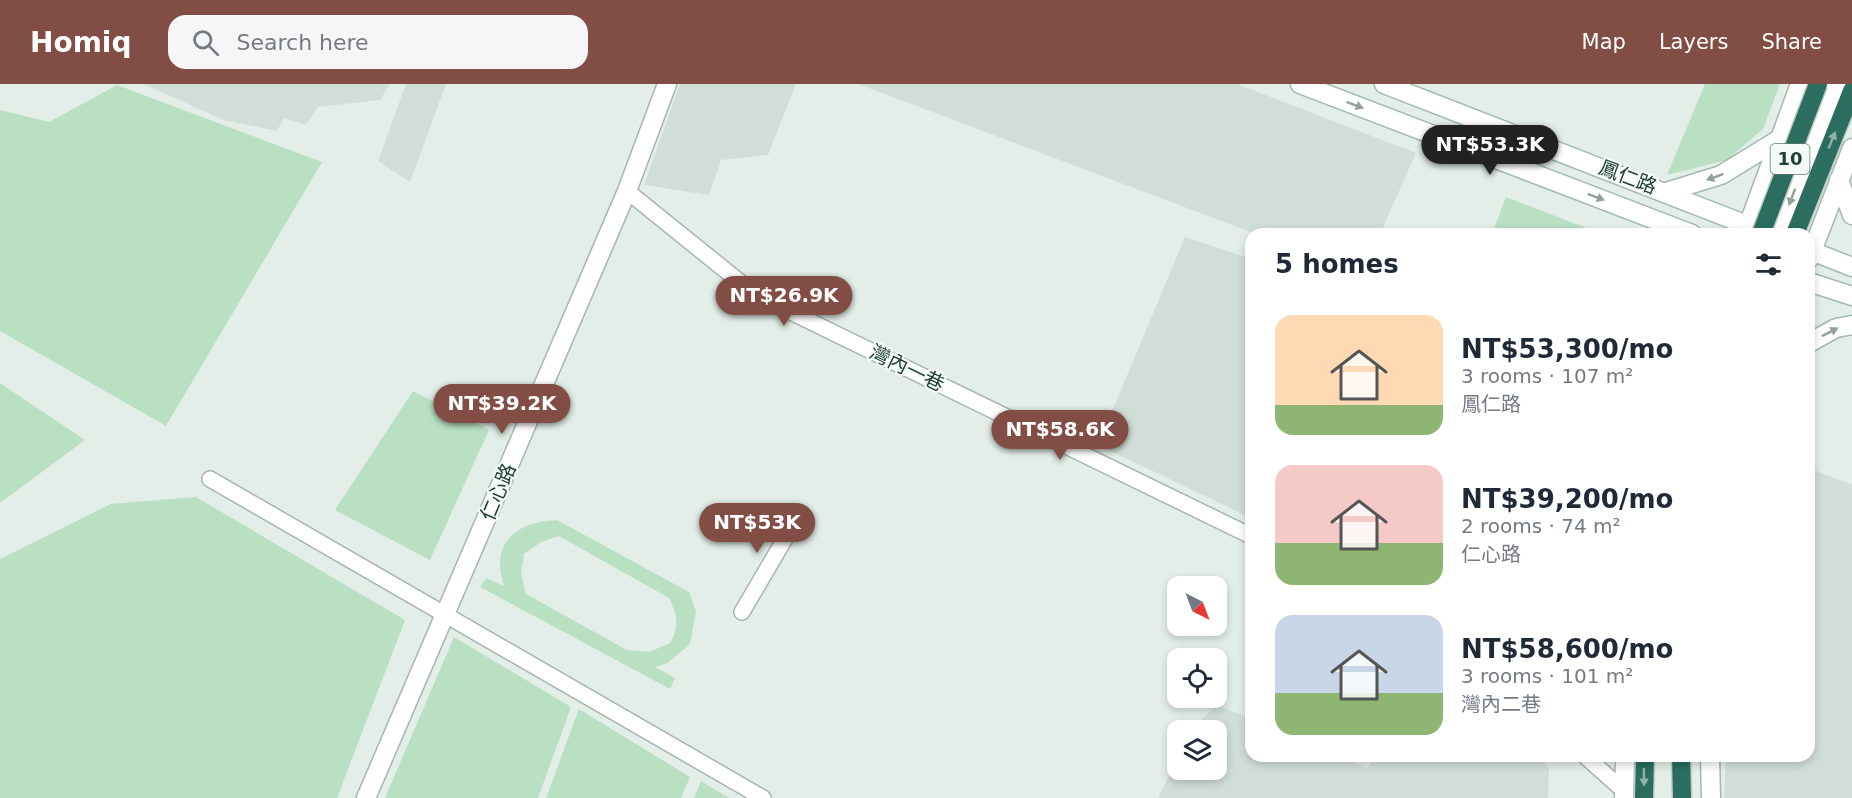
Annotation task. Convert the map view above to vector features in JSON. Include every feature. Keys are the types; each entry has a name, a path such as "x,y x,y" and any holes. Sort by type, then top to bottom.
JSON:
{"highway":[{"name":"10","path":"1764,228 1818,84"},
{"name":"10","path":"1797,228 1852,91"},
{"path":"1644,798 1645,762"},
{"path":"1682,762 1682,798"}],"main road":[{"name":"仁心路","path":"366,798 627,191 667,84"},
{"name":"鳳仁路","path":"1300,84 1677,228"},
{"name":"鳳仁路","path":"1384,84 1666,192 1752,228"},
{"path":"1763,228 1783,136 1800,84"},
{"path":"1764,228 1836,84"},
{"path":"1666,192 1720,175 1743,164 1783,136"},
{"path":"1815,241 1852,148"},
{"path":"1839,180 1852,215"},
{"path":"1646,216 1654,228"},
{"path":"1815,256 1852,267"},
{"path":"1815,284 1852,296"},
{"path":"1815,340 1836,328 1852,325"},
{"path":"1624,795 1625,762"},
{"path":"1710,762 1711,798"}],"street":[{"name":"灣內一巷","path":"627,191 756,295 1245,533"},
{"path":"210,479 763,798"},
{"path":"742,612 800,513"},
{"path":"1591,762 1624,795"}],"shaded area":[{"path":"143,84 390,84 380,100 318,107 306,125 284,118 277,131 224,120"},
{"path":"406,84 446,84 410,182 378,161"},
{"path":"680,84 796,84 768,155 721,160 709,195 644,185"},
{"path":"858,84 1237,84 1416,153 1383,228 1245,228 1245,230"},
{"path":"1185,237 1245,257 1245,515 1098,445"},
{"path":"1815,470 1852,485 1852,798 1724,798 1726,762 1815,762"},
{"path":"1214,708 1224,708 1245,717 1245,762 1353,762 1367,768 1372,762 1543,762 1549,768 1548,798 1158,798 1167,780 1227,780 1227,720 1201,720"}],"green space":[{"path":"1705,84 1780,84 1763,129 1727,160 1667,175"},
{"path":"117,85 322,162 166,426 0,331 0,110 49,122"},
{"path":"1506,197 1586,228 1494,228"},
{"path":"0,383 85,440 0,503"},
{"path":"413,391 489,430 430,560 335,510"},
{"path":"196,497 405,620 337,798 0,798 0,559 111,504"},
{"path":"557,520 689,592 696,611 690,644 666,664 655,667 675,678 670,689 480,587 486,578 504,586 500,558 504,547 518,530","holes":["559,536 669,598 676,620 675,632 670,643 649,652 627,650 526,594 521,574 524,554 541,542"]},
{"path":"454,637 571,707 538,798 385,798"},
{"path":"579,709 690,777 681,798 546,798"},
{"path":"701,781 729,798 694,798"}]}
